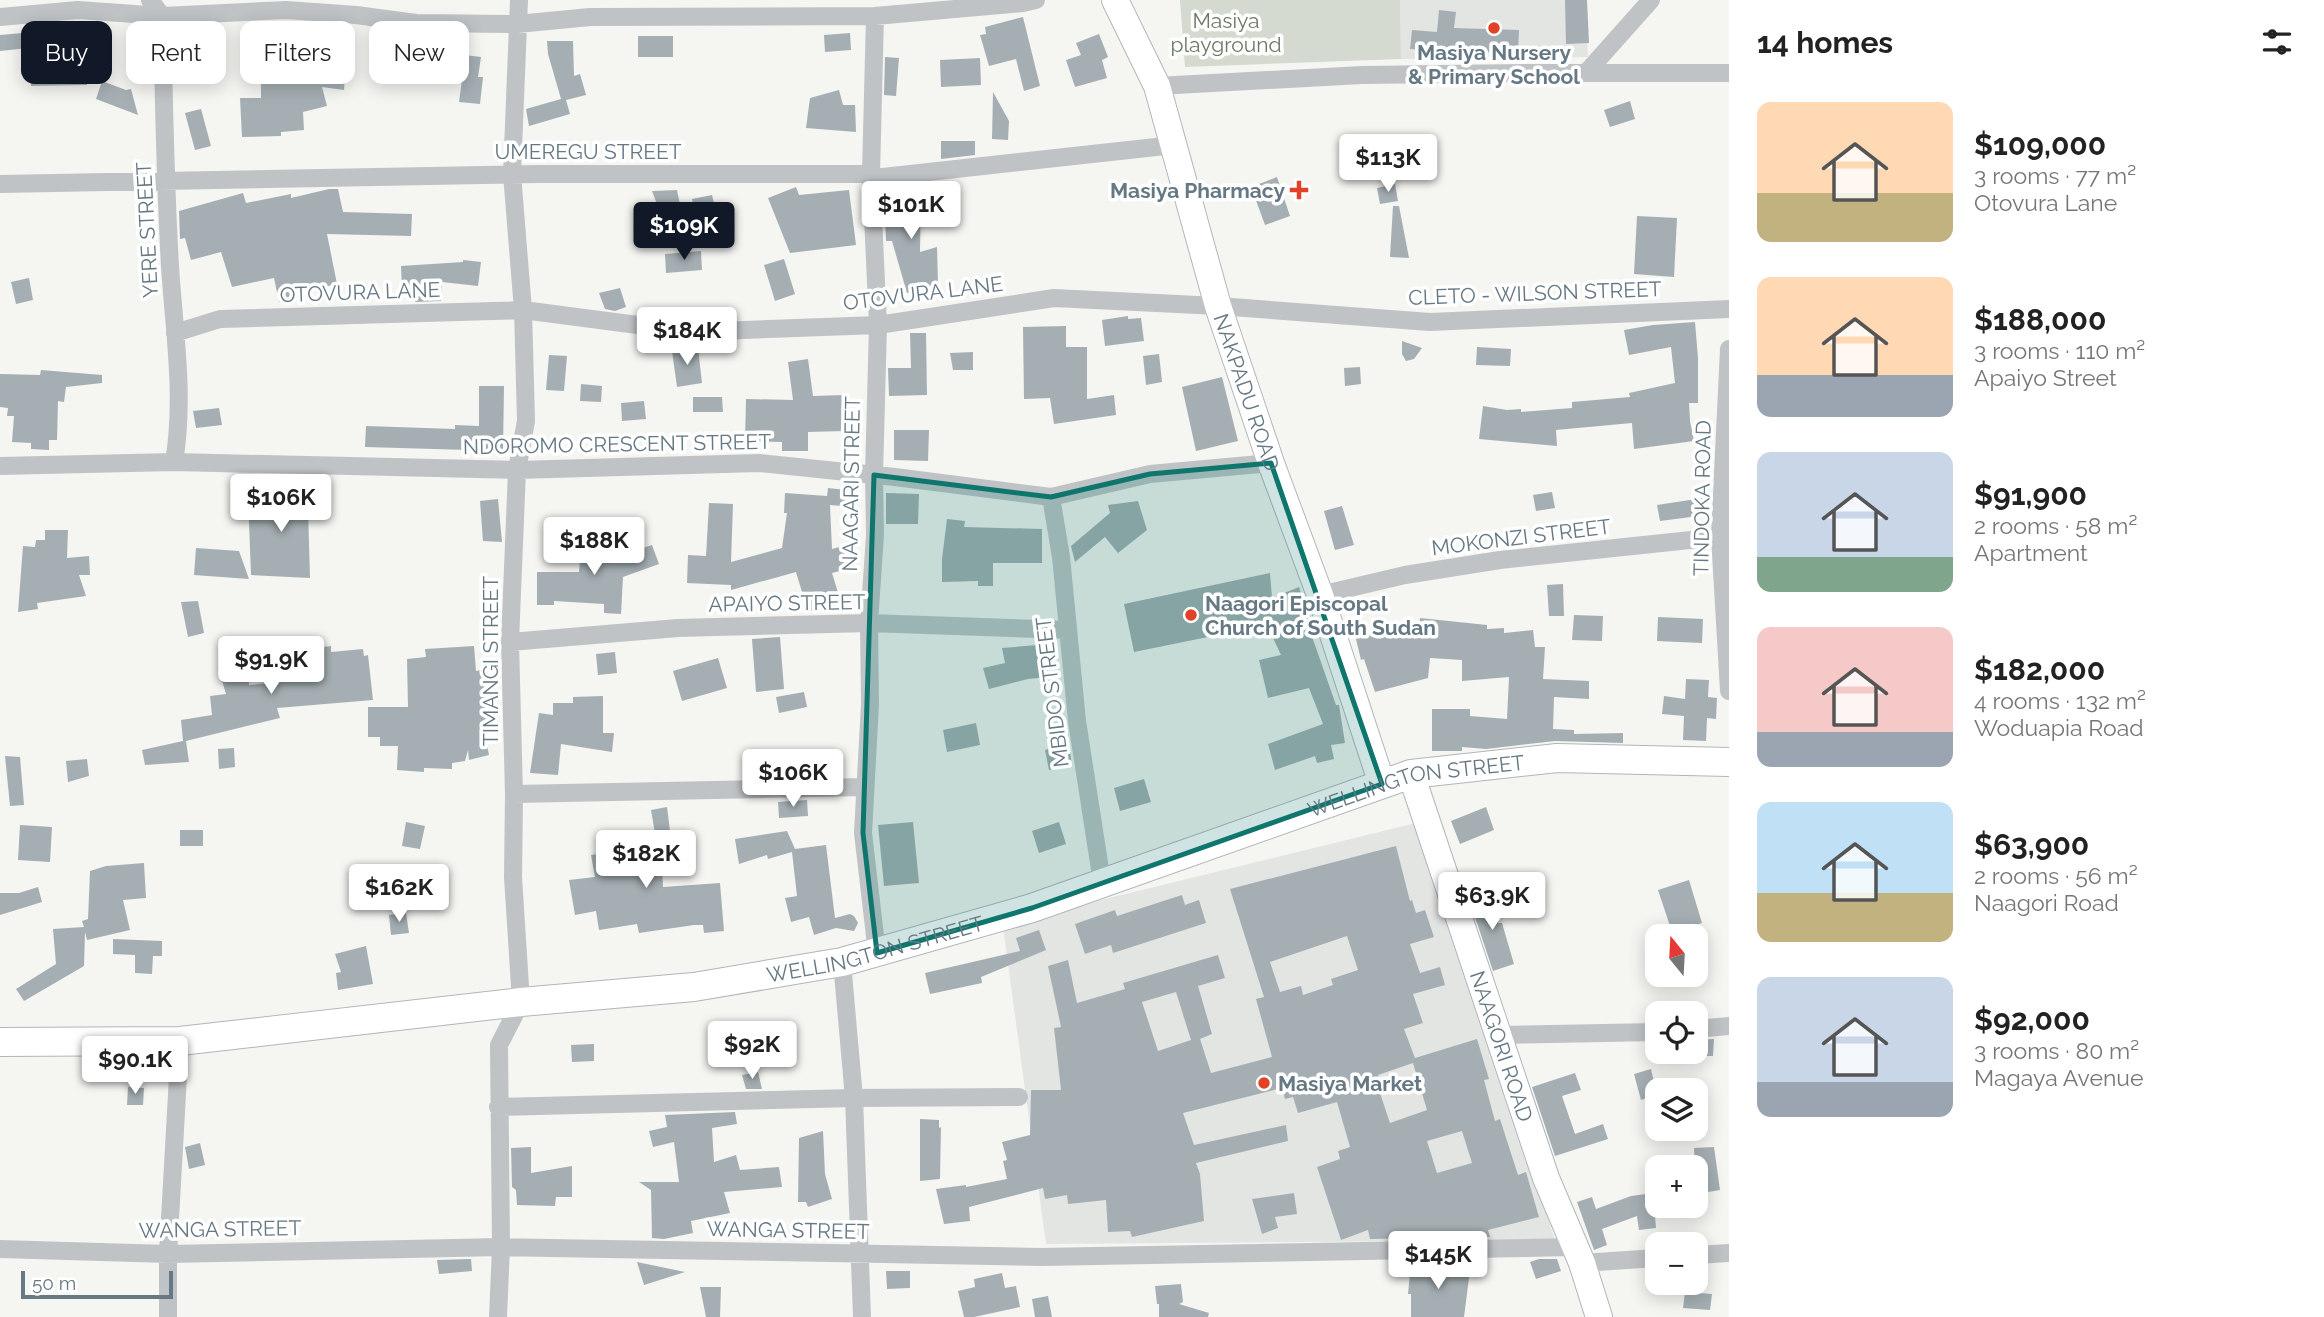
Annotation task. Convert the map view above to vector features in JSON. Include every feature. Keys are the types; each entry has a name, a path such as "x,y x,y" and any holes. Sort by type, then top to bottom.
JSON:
{"main road":[{"name":"WELLINGTON STREET","path":"0,1042 180,1041 521,1002 694,987 842,962 1032,908 1411,774 1557,758 1729,762"}],"street":[{"path":"150,0 162,16"},
{"name":"TIMANGI STREET","path":"519,0 512,174 523,310 526,421 517,470 510,642 513,877 521,1002"},
{"path":"0,17 78,10 162,16 286,10 416,23 517,23 590,17 875,16 1023,4 1035,0"},
{"name":"NAKPADU ROAD","path":"1115,0 1157,86 1217,306 1320,595 1382,784"},
{"path":"1586,73 1651,0"},
{"name":"YERE STREET","path":"162,16 166,181 179,431 174,461"},
{"name":"NAAGARI STREET","path":"875,16 871,174 878,326 875,535 869,623 870,704 863,833 877,953"},
{"path":"1157,86 1362,75 1729,73"},
{"name":"UMEREGU STREET","path":"0,184 512,174 871,174 883,177 1174,145"},
{"name":"OTOVURA LANE","path":"175,333 220,319 523,310 691,332 878,326 1054,298 1217,306"},
{"name":"CLETO - WILSON STREET","path":"1217,306 1430,322 1729,309"},
{"name":"TINDOKA ROAD","path":"1729,349 1724,536 1729,691"},
{"name":"NDOROMO CRESCENT STREET","path":"0,466 174,461 517,470 759,463 1051,497 1150,474 1271,463"},
{"name":"MBIDO STREET","path":"1051,497 1061,557 1077,721 1102,882"},
{"name":"MOKONZI STREET","path":"1320,595 1405,575 1500,560 1724,536"},
{"name":"APAIYO STREET","path":"510,642 678,628 869,623 1067,630"},
{"name":"NAAGORI ROAD","path":"1411,774 1546,1178 1578,1255 1599,1317"},
{"path":"513,794 866,786"},
{"path":"842,962 854,1098 862,1317"},
{"path":"498,1317 501,1247 499,1045 521,1002"},
{"path":"1708,1028 1729,1026"},
{"path":"1498,1035 1645,1032"},
{"path":"168,1317 168,1254 180,1041"},
{"path":"498,1107 854,1098 1019,1097"},
{"name":"WANGA STREET","path":"0,1249 168,1254 501,1247 1041,1257 1578,1255 1645,1258"},
{"path":"1708,1254 1729,1252"}],"highlighted area":[{"path":"1271,463 1382,784 1032,908 877,953 863,833 874,475 1051,497 1150,474"}],"shaded area":[{"name":"Masiya Nursery & Primary School","path":"1400,0 1585,0 1588,57 1401,59"},
{"name":"Masiya Market","path":"1420,822 1555,1240 1046,1244 1003,927 1101,900"}],"green space":[{"name":"Masiya playground","path":"1180,0 1400,0 1401,59 1185,67"}],"building":[{"path":"1565,0 1587,0 1589,43 1566,44"},
{"path":"1439,10 1456,12 1454,28 1519,30 1518,53 1410,49 1412,30 1437,32"},
{"path":"1023,17 1040,86 1024,91 1016,59 989,66 980,35 986,34 985,27"},
{"path":"21,33 21,49 0,51 0,35"},
{"path":"850,33 851,50 825,52 824,35"},
{"path":"1099,34 1108,57 1102,60 1107,78 1075,87 1066,60 1081,55 1076,43"},
{"path":"638,36 673,36 673,57 638,57"},
{"path":"547,41 573,41 574,76 580,74 586,95 566,100 570,114 529,126 526,109 561,99"},
{"path":"469,56 481,57 478,77 483,77 480,104 459,102 461,84 469,84"},
{"path":"885,57 899,58 896,96 884,95"},
{"path":"980,58 981,85 941,87 940,60"},
{"path":"31,84 87,85 31,86"},
{"path":"101,84 131,89 138,115 96,99"},
{"path":"261,84 344,84 344,90 322,87 327,106 303,112 304,130 281,132 281,136 242,137 240,98 261,98"},
{"path":"839,90 843,105 855,105 856,132 806,128 810,98"},
{"path":"993,92 1009,121 1008,140 992,139"},
{"path":"1630,101 1635,119 1610,127 1604,110"},
{"path":"201,109 211,146 195,150 185,113"},
{"path":"941,141 975,141 975,155 941,159"},
{"path":"1277,177 1290,216 1265,225 1251,187"},
{"path":"1395,184 1398,201 1380,204 1377,188"},
{"path":"796,187 799,195 849,190 856,245 790,253 768,198"},
{"path":"338,189 343,212 412,214 411,236 327,234 337,284 296,293 297,298 279,302 274,278 232,287 221,252 191,260 185,238 180,239 179,211 243,193 246,203 291,194 291,198"},
{"path":"677,190 681,209 670,213 669,235 652,191"},
{"path":"921,190 920,252 937,247 938,284 907,293 892,241 886,241 885,215 891,216 889,192"},
{"path":"712,195 721,233 700,237 692,199"},
{"path":"1393,206 1399,206 1409,258 1390,257"},
{"path":"1637,216 1677,218 1674,277 1634,274"},
{"path":"701,251 702,270 666,273 665,254"},
{"path":"784,259 795,294 775,301 764,265"},
{"path":"463,260 481,262 478,286 442,282 441,301 415,302 416,287 402,288 401,266"},
{"path":"29,278 33,300 16,304 11,282"},
{"path":"620,288 626,307 615,311 605,309 599,293"},
{"path":"1128,316 1128,319 1141,318 1144,341 1105,346 1102,320"},
{"path":"1695,322 1698,403 1689,403 1694,441 1634,449 1632,423 1556,430 1557,446 1479,439 1483,406 1521,409 1521,412 1572,408 1572,402 1630,397 1629,393 1675,383 1671,347 1629,355 1624,330"},
{"path":"1066,326 1066,347 1087,347 1087,399 1114,395 1116,415 1054,424 1050,398 1024,399 1023,327"},
{"path":"910,333 926,333 927,395 889,396 888,368 911,368"},
{"path":"1402,341 1422,348 1414,359 1406,361 1402,354"},
{"path":"1477,347 1511,349 1510,366 1476,365"},
{"path":"698,348 702,383 677,387 672,351"},
{"path":"973,352 973,370 953,370 950,353"},
{"path":"1159,354 1162,382 1146,385 1143,356"},
{"path":"549,355 567,356 564,391 546,390"},
{"path":"808,359 813,396 844,395 844,431 808,432 808,451 782,451 782,442 745,441 746,399 793,400 788,362"},
{"path":"1360,367 1361,384 1345,386 1344,368"},
{"path":"41,370 102,375 102,383 66,387 64,402 58,401 57,440 49,440 49,450 31,449 31,443 12,442 14,416 7,416 8,408 0,407 0,374 40,375"},
{"path":"1222,377 1238,441 1196,451 1182,387"},
{"path":"581,384 602,386 601,402 580,401"},
{"path":"479,386 504,386 503,451 365,447 366,426 455,429 455,425 479,426"},
{"path":"693,397 722,397 723,412 693,412"},
{"path":"644,401 646,419 622,421 621,403"},
{"path":"219,408 222,425 196,428 193,411"},
{"path":"894,430 929,430 928,461 894,460"},
{"path":"284,488 313,488 314,507 308,508 310,578 251,575 248,496 284,495"},
{"path":"828,488 855,491 854,507 830,505 832,549 847,545 852,568 832,573 841,602 808,612 796,572 731,590 731,585 687,583 688,555 706,556 709,503 733,504 731,562 782,548 787,513 784,513 785,493 827,496"},
{"path":"1552,492 1555,508 1536,511 1533,495"},
{"path":"886,493 919,494 918,524 886,524"},
{"path":"1703,498 1706,515 1660,521 1657,505"},
{"path":"498,499 502,542 483,541 480,501"},
{"path":"1138,501 1147,530 1118,553 1105,537 1075,562 1071,546 1110,513 1108,505"},
{"path":"1342,506 1354,545 1335,550 1324,511"},
{"path":"947,519 965,521 964,527 1042,529 1042,563 993,563 993,586 978,586 978,581 942,582"},
{"path":"45,530 68,530 67,558 89,556 90,575 79,575 86,596 37,603 38,609 18,612 23,546 35,547 36,540 45,540"},
{"path":"597,531 605,561 652,545 659,564 623,577 621,614 604,613 604,604 554,601 554,605 537,605 537,572 579,572 581,547 578,536"},
{"path":"196,548 239,551 249,579 194,575"},
{"path":"1270,573 1272,598 1299,587 1312,628 1309,628 1336,705 1339,705 1345,743 1331,745 1334,759 1317,763 1315,756 1275,770 1268,744 1323,724 1309,688 1268,698 1259,660 1281,655 1267,625 1134,652 1124,604"},
{"path":"1563,584 1564,616 1549,616 1547,585"},
{"path":"198,601 204,633 188,637 181,602"},
{"path":"1574,615 1603,616 1602,641 1572,640"},
{"path":"1658,617 1703,619 1702,643 1657,641"},
{"path":"1420,618 1487,625 1487,629 1504,628 1504,633 1533,630 1535,647 1545,647 1543,679 1589,681 1589,699 1554,697 1553,729 1574,730 1574,734 1623,733 1623,743 1555,741 1486,749 1462,747 1462,751 1432,751 1432,709 1470,709 1470,716 1507,719 1509,677 1462,681 1462,660 1430,658 1428,678 1375,692 1364,659 1361,660 1355,635 1419,628"},
{"path":"780,637 784,689 756,692 752,639"},
{"path":"246,644 249,685 306,680 303,650 331,646 331,652 363,649 364,656 368,655 373,700 277,708 280,718 186,741 189,762 145,765 142,750 183,741 181,720 212,715 210,696 226,694 218,667 224,666 222,646"},
{"path":"1049,644 1051,669 1048,669 1048,677 989,689 983,668 1005,663 1002,648"},
{"path":"474,646 476,671 481,670 485,690 487,723 482,723 489,755 469,760 468,750 465,761 452,763 452,769 424,768 424,772 397,770 398,746 380,746 380,737 368,737 368,707 408,707 407,659 426,657 425,649"},
{"path":"615,652 617,673 598,675 596,654"},
{"path":"718,658 727,688 682,701 673,671"},
{"path":"1686,679 1709,680 1708,697 1717,698 1716,719 1707,718 1706,741 1683,740 1684,716 1662,714 1664,696 1685,699"},
{"path":"804,692 807,707 779,713 776,697"},
{"path":"603,696 603,733 614,733 612,752 561,744 558,775 530,773 539,713 553,715 553,703 573,703 573,697"},
{"path":"976,723 980,745 947,752 943,730"},
{"path":"1069,745 1072,765 1049,770 1045,750"},
{"path":"234,748 235,767 219,769 218,749"},
{"path":"5,756 20,757 24,805 10,806"},
{"path":"87,759 89,776 68,782 66,761"},
{"path":"1144,779 1151,802 1120,811 1114,788"},
{"path":"807,800 808,816 779,818 778,802"},
{"path":"667,807 674,863 662,865 663,887 720,883 724,931 704,933 703,925 694,925 639,933 637,924 599,930 596,911 575,915 569,880 595,877 591,855 657,845 651,810"},
{"path":"1486,807 1494,830 1460,844 1451,821"},
{"path":"406,822 425,826 420,849 402,846"},
{"path":"913,822 919,883 884,886 878,825"},
{"path":"1059,822 1066,844 1039,853 1032,831"},
{"path":"20,825 52,827 50,862 18,860"},
{"path":"180,830 203,830 203,846 180,846"},
{"path":"787,831 795,849 826,845 835,918 850,914 854,916 858,923 854,931 836,928 814,935 809,917 791,922 785,898 797,896 792,852 768,859 767,855 739,864 735,839"},
{"path":"1396,846 1410,901 1412,900 1416,913 1425,910 1434,937 1410,944 1420,973 1440,967 1445,985 1413,994 1423,1023 1404,1029 1415,1058 1477,1039 1489,1079 1484,1080 1495,1121 1500,1119 1518,1175 1526,1172 1539,1217 1488,1230 1490,1237 1370,1239 1368,1230 1341,1240 1317,1167 1340,1159 1338,1151 1350,1147 1337,1102 1298,1113 1293,1097 1285,1099 1282,1088 1183,1113 1194,1145 1286,1125 1288,1141 1196,1163 1200,1174 1204,1221 1132,1237 1130,1231 1108,1232 1106,1200 1068,1204 1067,1195 1045,1199 1043,1188 969,1207 970,1221 944,1224 936,1189 966,1187 1007,1179 1003,1161 1007,1160 1002,1142 1030,1135 1031,1090 1061,1090 1054,1028 1061,1027 1048,966 1068,960 1077,1003 1125,989 1123,983 1218,955 1225,978 1198,986 1212,1034 1200,1039 1211,1073 1272,1057 1256,999 1264,997 1230,889","holes":["1347,936 1358,970 1331,979 1333,985 1303,995 1301,986 1280,992 1270,962","1176,992 1191,1040 1158,1051 1142,1002","1413,1063 1427,1110 1390,1123 1379,1090 1382,1089 1378,1075","1462,1131 1472,1163 1437,1173 1427,1141"]},
{"path":"144,863 146,898 123,900 130,930 87,940 85,932 84,966 24,1001 16,989 56,964 53,929 84,927 82,921 88,919 90,871 106,866"},
{"path":"1689,880 1702,923 1669,924 1658,890"},
{"path":"38,887 42,902 0,915 0,893 19,893"},
{"path":"1489,892 1498,923 1502,923 1514,964 1493,971 1469,899"},
{"path":"1182,895 1185,905 1199,900 1206,923 1113,953 1111,945 1085,954 1075,924 1115,910 1117,916"},
{"path":"406,913 409,933 391,935 389,915"},
{"path":"1039,930 1046,950 981,977 982,983 930,994 925,973 1020,951 1016,938"},
{"path":"113,939 162,941 162,956 153,956 152,974 135,973 135,955 113,954"},
{"path":"366,946 373,984 338,990 336,973 341,972 335,954"},
{"path":"1708,1039 1714,1039 1713,1056 1708,1056"},
{"path":"594,1044 594,1061 572,1062 571,1045"},
{"path":"1651,1069 1653,1078 1645,1078 1645,1099 1641,1100 1634,1074"},
{"path":"758,1072 762,1089 746,1089 742,1075"},
{"path":"1575,1073 1581,1090 1562,1096 1575,1134 1603,1124 1608,1139 1555,1156 1532,1087"},
{"path":"128,1087 144,1088 143,1105 127,1105"},
{"path":"735,1112 737,1124 712,1128 714,1162 736,1155 740,1170 779,1167 782,1187 724,1192 730,1213 691,1221 693,1233 664,1239 652,1238 651,1190 639,1182 679,1182 674,1142 653,1147 649,1131 667,1127 665,1115"},
{"path":"920,1119 939,1120 940,1179 920,1181"},
{"path":"823,1131 825,1174 832,1199 808,1207 806,1202 798,1202 799,1138"},
{"path":"200,1143 205,1165 189,1169 185,1147"},
{"path":"531,1147 531,1173 572,1166 572,1197 556,1197 555,1206 517,1205 516,1190 512,1187 511,1148"},
{"path":"1714,1147 1720,1190 1708,1192 1708,1155 1694,1155 1694,1148"},
{"path":"1294,1193 1297,1214 1275,1217 1278,1228 1262,1234 1252,1199"},
{"path":"1645,1194 1645,1218 1655,1218 1656,1228 1639,1230 1637,1216 1602,1229 1607,1245 1594,1250 1577,1202 1592,1197 1596,1209 1631,1196"},
{"path":"471,1259 472,1271 439,1274 437,1260"},
{"path":"1557,1259 1561,1271 1536,1279 1530,1262"},
{"path":"637,1262 685,1272 644,1285"},
{"path":"1411,1264 1470,1270 1464,1317 1411,1317 1411,1294 1408,1294"},
{"path":"886,1271 910,1271 910,1288 887,1289"},
{"path":"1002,1273 1005,1288 1016,1286 1020,1307 964,1317 958,1291 975,1287 974,1279"},
{"path":"1181,1284 1183,1302 1179,1304 1209,1313 1208,1317 1159,1317 1155,1286"},
{"path":"700,1287 721,1287 720,1317 706,1317"},
{"path":"1712,1294 1710,1310 1683,1308 1685,1295"},
{"path":"1048,1296 1052,1317 1035,1317 1032,1299"}],"place":[{"name":"Masiya Nursery & Primary School","path":"1494,28"},
{"name":"Masiya Pharmacy","path":"1299,190"},
{"name":"Naagori Episcopal Church of South Sudan","path":"1191,615"},
{"name":"Masiya Market","path":"1264,1083"}]}
